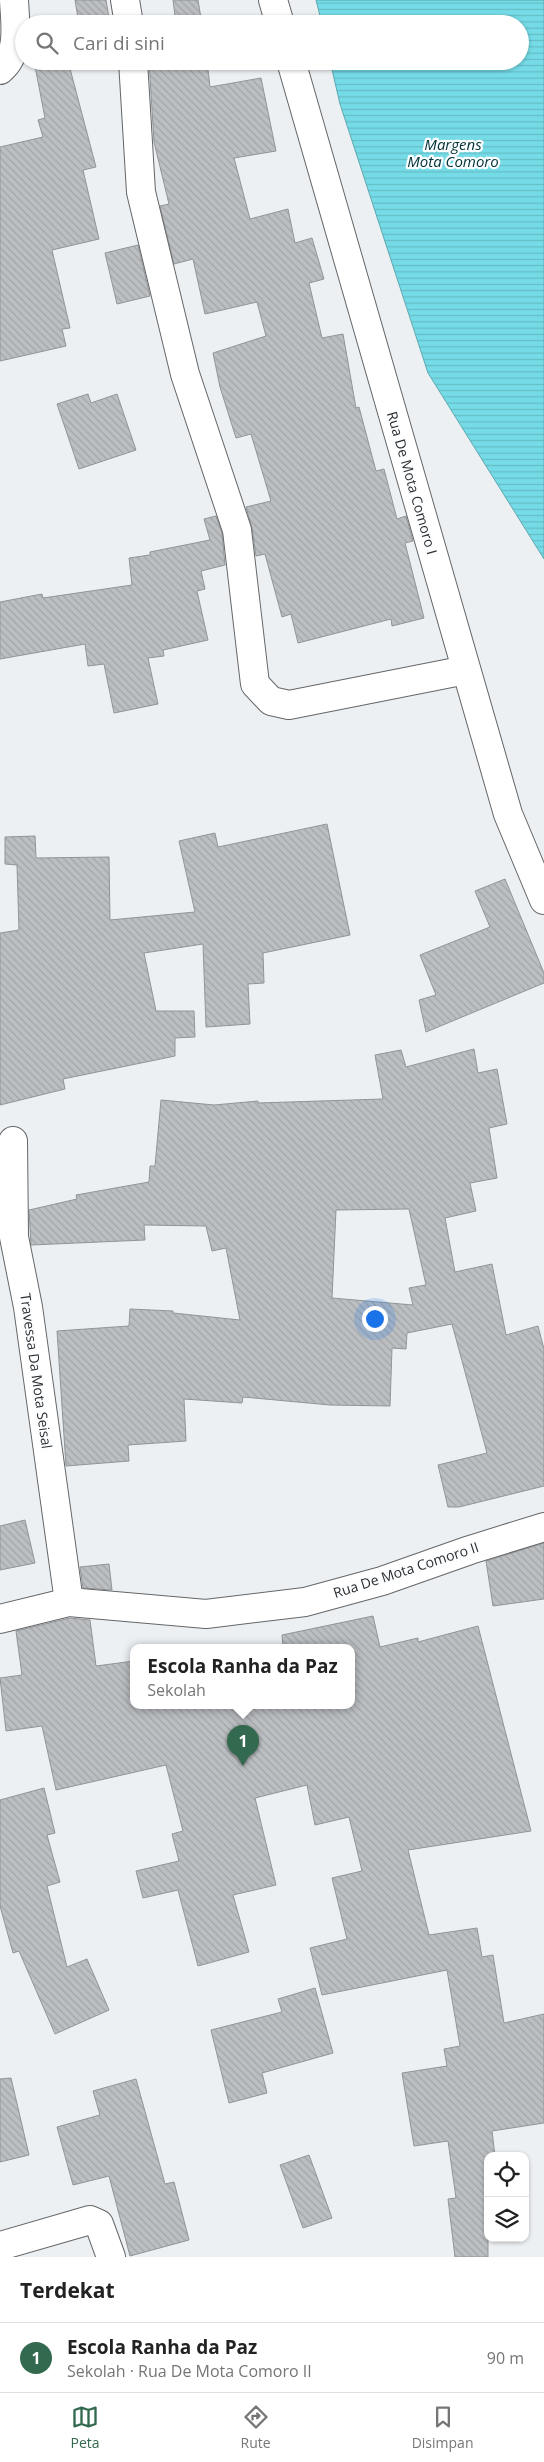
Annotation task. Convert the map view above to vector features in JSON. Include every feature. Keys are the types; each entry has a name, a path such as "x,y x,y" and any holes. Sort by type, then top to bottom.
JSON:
{"street":[{"path":"14,0 15,22"},
{"path":"125,0 128,15"},
{"path":"273,0 277,15"},
{"path":"0,70 6,65 15,46"},
{"path":"133,70 141,192 185,374 237,530 255,684 271,701 289,705 466,670"},
{"name":"Rua De Mota Comoro I","path":"294,70 508,814 544,900"},
{"name":"Travessa Da Mota Seisal","path":"12,1140 14,1237 28,1307 69,1602"},
{"name":"Rua De Mota Comoro II","path":"0,1619 69,1602 206,1614 305,1602 382,1581 470,1550 544,1527"},
{"path":"0,2246 90,2220 99,2224 111,2257"}],"water":[{"name":"Margens Mota Comoro","path":"316,0 544,0 544,559 428,373 340,104 332,70 529,70 529,15 320,15"}],"building":[{"path":"75,0 106,0 108,15 78,15"},
{"path":"173,0 198,0 200,15 175,15"},
{"path":"36,70 70,70 96,167 83,170 99,239 52,250 70,328 62,329 66,346 0,361 0,147 43,137 38,120 45,118"},
{"path":"150,70 208,70 210,87 261,78 276,151 234,158 250,219 288,209 295,243 312,238 324,279 309,283 322,338 343,334 356,408 359,407 376,471 384,469 397,519 406,516 413,541 405,543 424,618 392,626 391,619 298,643 291,614 282,617 265,554 256,556 252,528 246,507 271,501 251,434 236,438 220,387 213,353 266,336 257,302 205,314 193,259 174,264 160,206 169,204 154,142"},
{"path":"138,245 150,296 117,304 105,253"},
{"path":"88,394 91,403 117,394 136,450 79,469 57,404"},
{"path":"216,516 222,533 225,565 201,571 205,589 197,591 208,640 163,650 164,656 148,658 158,704 114,713 104,664 88,666 85,644 0,659 0,602 42,594 43,598 132,585 129,558 150,555 150,552 210,540 204,519"},
{"path":"327,824 350,935 263,953 264,983 248,984 250,1024 206,1027 203,944 144,953 156,1011 194,1011 195,1037 175,1038 175,1056 63,1079 65,1089 0,1105 0,933 19,930 17,865 5,864 5,837 35,836 36,858 109,857 110,920 195,912 179,841 215,833 218,847"},
{"path":"505,879 544,973 544,983 426,1032 419,1000 436,995 420,955 490,927 475,891"},
{"path":"474,1049 478,1073 497,1069 507,1124 489,1128 497,1178 470,1183 476,1211 445,1218 455,1272 492,1264 506,1335 538,1326 544,1349 544,1486 459,1507 448,1507 438,1465 487,1453 452,1324 407,1333 406,1349 392,1348 390,1406 330,1405 243,1397 242,1403 184,1399 186,1441 128,1445 129,1461 66,1466 57,1331 129,1326 130,1309 173,1311 173,1313 240,1320 226,1248 212,1251 206,1226 144,1225 145,1240 31,1245 29,1210 77,1199 76,1195 149,1182 150,1166 155,1166 161,1100 214,1105 258,1101 258,1103 383,1099 375,1055 401,1050 406,1067","holes":["409,1209 426,1285 409,1288 413,1305 332,1298 336,1210"]},
{"path":"25,1520 35,1563 0,1570 0,1526"},
{"path":"544,1543 544,1599 493,1606 486,1561"},
{"path":"109,1564 112,1590 83,1588 80,1567"},
{"path":"373,1616 380,1647 418,1638 418,1642 478,1626 531,1831 408,1850 429,1935 477,1928 482,1957 493,1955 504,2023 544,2014 544,2123 492,2131 495,2152 484,2152 484,2242 488,2242 488,2257 455,2257 448,2199 456,2198 448,2141 414,2146 402,2073 447,2066 444,2049 460,2046 447,1970 322,1995 310,1948 347,1939 332,1878 362,1871 349,1817 315,1825 307,1785 255,1798 276,1885 233,1895 249,1952 198,1966 178,1890 143,1898 136,1871 179,1861 172,1834 183,1831 166,1765 56,1790 42,1726 6,1731 0,1678 22,1675 16,1631 70,1618 90,1620 96,1666 130,1662 130,1709 355,1709 355,1644 283,1644 282,1635"},
{"path":"44,1788 55,1833 47,1835 60,1882 47,1886 67,1967 87,1959 109,2010 55,2034 19,1951 13,1953 0,1906 0,1800"},
{"path":"315,1988 333,2053 262,2073 267,2093 229,2103 211,2030 282,2012 278,1999"},
{"path":"11,2078 29,2155 0,2162 0,2079"},
{"path":"136,2079 165,2184 174,2182 189,2240 130,2256 109,2176 73,2185 57,2127 100,2115 93,2091"},
{"path":"309,2155 332,2218 303,2228 280,2165"}],"place":[{"name":"Escola Ranha da Paz","path":"243,1766"}]}
